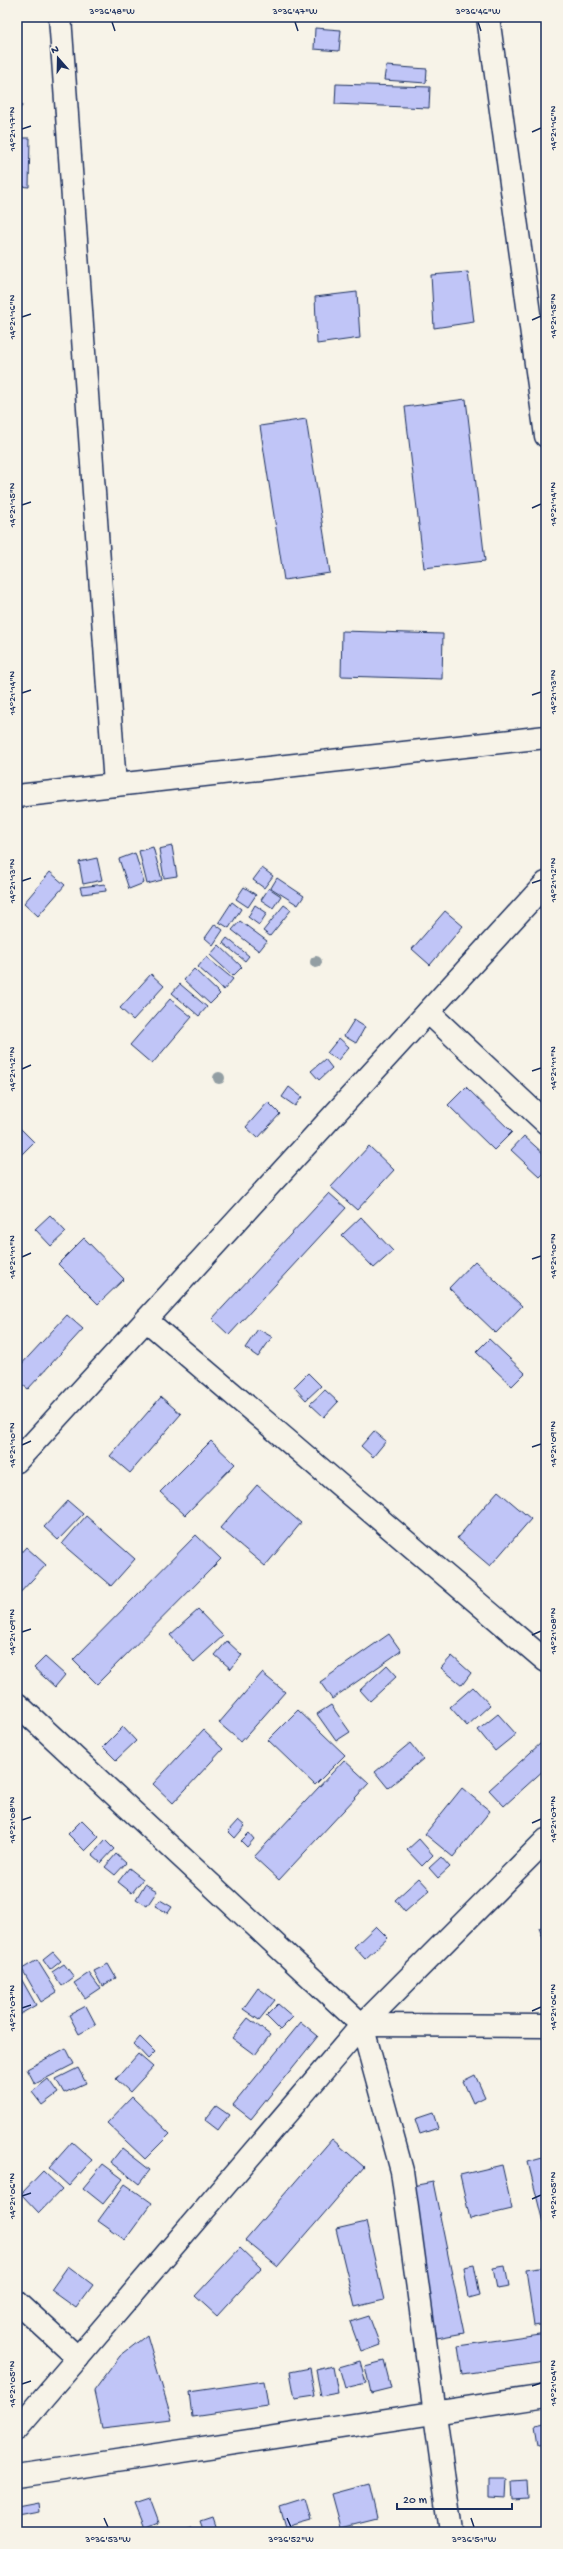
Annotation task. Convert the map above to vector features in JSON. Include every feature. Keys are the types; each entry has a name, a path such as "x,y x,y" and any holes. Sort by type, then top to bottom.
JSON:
{"street":[{"path":"60,17 115,785"},
{"path":"488,17 546,436"},
{"path":"17,796 546,737"},
{"path":"17,1461 546,883"},
{"path":"428,1012 546,1123"},
{"path":"146,1320 546,1661"},
{"path":"17,1704 362,2025 402,2171 451,2532"},
{"path":"17,2429 362,2025 546,1840"},
{"path":"362,2025 546,2026"},
{"path":"17,2302 78,2358"},
{"path":"17,2476 546,2396"}],"building":[{"path":"315,28 341,30 339,51 314,49"},
{"path":"386,66 427,69 426,83 384,80"},
{"path":"336,84 430,87 429,108 335,104"},
{"path":"17,101 23,105 17,112"},
{"path":"17,138 30,138 29,187 17,186"},
{"path":"468,272 474,322 434,328 431,275"},
{"path":"357,292 360,338 317,344 315,297"},
{"path":"466,399 485,561 424,568 405,407"},
{"path":"306,419 330,573 284,580 260,426"},
{"path":"342,631 443,634 442,679 341,676"},
{"path":"172,846 177,876 164,878 159,849"},
{"path":"153,847 162,880 147,884 139,851"},
{"path":"135,853 144,883 129,889 119,859"},
{"path":"97,858 102,880 83,884 79,862"},
{"path":"262,868 273,876 264,888 253,880"},
{"path":"50,872 65,885 38,916 24,903"},
{"path":"277,878 304,896 298,905 271,888"},
{"path":"105,884 106,891 82,894 80,887"},
{"path":"244,887 256,895 248,907 236,899"},
{"path":"269,888 281,896 273,908 261,900"},
{"path":"232,902 241,909 229,928 219,922"},
{"path":"255,905 267,913 259,925 248,917"},
{"path":"284,905 291,910 270,936 263,931"},
{"path":"445,911 463,926 430,965 412,949"},
{"path":"240,921 267,941 259,951 232,930"},
{"path":"215,924 223,930 213,945 205,938"},
{"path":"227,938 249,956 245,961 223,943"},
{"path":"219,945 242,967 233,976 210,955"},
{"path":"206,957 233,979 224,990 198,967"},
{"path":"194,969 220,994 210,1004 184,980"},
{"path":"151,974 164,986 133,1020 120,1008"},
{"path":"180,984 207,1007 199,1016 172,993"},
{"path":"170,999 192,1017 152,1064 130,1045"},
{"path":"354,1020 365,1027 356,1043 344,1036"},
{"path":"339,1038 349,1047 338,1060 327,1053"},
{"path":"325,1059 332,1068 319,1080 311,1071"},
{"path":"289,1087 302,1097 295,1106 282,1097"},
{"path":"466,1087 512,1132 494,1150 448,1105"},
{"path":"268,1102 280,1114 258,1138 246,1127"},
{"path":"17,1125 34,1142 17,1159"},
{"path":"524,1136 546,1156 546,1171 540,1177 511,1150"},
{"path":"369,1146 394,1170 357,1210 331,1187"},
{"path":"329,1193 346,1208 229,1335 212,1319"},
{"path":"50,1215 66,1232 51,1246 35,1229"},
{"path":"361,1217 393,1251 374,1268 342,1235"},
{"path":"84,1238 124,1279 98,1304 58,1264"},
{"path":"475,1261 522,1306 496,1333 449,1288"},
{"path":"67,1315 83,1329 28,1389 17,1380 17,1369"},
{"path":"258,1329 272,1337 258,1357 245,1348"},
{"path":"489,1339 525,1373 512,1386 476,1352"},
{"path":"308,1373 321,1386 306,1400 294,1387"},
{"path":"325,1390 338,1402 324,1417 310,1404"},
{"path":"161,1397 181,1414 130,1473 110,1456"},
{"path":"374,1431 386,1441 373,1457 361,1446"},
{"path":"211,1441 235,1464 185,1515 160,1492"},
{"path":"257,1485 301,1523 265,1566 220,1528"},
{"path":"498,1491 531,1519 490,1566 457,1538"},
{"path":"68,1501 83,1514 58,1540 44,1527"},
{"path":"86,1516 135,1559 111,1586 62,1544"},
{"path":"196,1535 221,1559 97,1684 73,1660"},
{"path":"26,1547 46,1565 17,1596 17,1557"},
{"path":"198,1610 223,1636 194,1662 170,1635"},
{"path":"389,1634 401,1651 332,1699 320,1682"},
{"path":"227,1641 242,1655 231,1669 215,1655"},
{"path":"452,1656 471,1673 462,1685 441,1668"},
{"path":"45,1657 65,1675 55,1687 34,1668"},
{"path":"387,1665 397,1676 370,1701 360,1690"},
{"path":"262,1673 285,1692 241,1742 219,1723"},
{"path":"473,1687 490,1705 467,1726 450,1707"},
{"path":"331,1705 350,1732 336,1741 317,1714"},
{"path":"298,1710 345,1755 315,1785 268,1740"},
{"path":"498,1714 516,1734 495,1751 478,1730"},
{"path":"123,1727 136,1741 116,1760 103,1747"},
{"path":"203,1730 223,1749 173,1803 153,1784"},
{"path":"410,1743 423,1759 388,1788 375,1772"},
{"path":"541,1743 546,1748 546,1768 504,1806 489,1790"},
{"path":"344,1760 369,1783 279,1880 254,1857"},
{"path":"462,1788 490,1811 453,1857 425,1834"},
{"path":"82,1820 99,1837 85,1851 68,1834"},
{"path":"238,1820 245,1826 235,1838 228,1831"},
{"path":"249,1833 254,1839 247,1847 241,1841"},
{"path":"419,1839 433,1855 422,1866 407,1850"},
{"path":"105,1840 114,1849 101,1863 92,1855"},
{"path":"116,1854 126,1863 115,1875 105,1867"},
{"path":"441,1857 450,1867 438,1878 429,1868"},
{"path":"129,1868 143,1879 132,1893 118,1882"},
{"path":"419,1878 430,1890 405,1912 395,1900"},
{"path":"145,1884 157,1891 147,1906 136,1899"},
{"path":"160,1900 172,1907 168,1913 155,1906"},
{"path":"546,1925 546,1946 539,1928"},
{"path":"376,1926 388,1938 365,1959 354,1947"},
{"path":"53,1952 61,1961 50,1970 43,1960"},
{"path":"37,1960 57,1992 41,2002 22,1969"},
{"path":"64,1964 74,1977 62,1986 52,1972"},
{"path":"108,1964 116,1978 102,1986 94,1971"},
{"path":"89,1973 100,1988 85,1998 74,1983"},
{"path":"19,1975 36,2005 17,2016 17,1976"},
{"path":"258,1988 275,2000 259,2020 243,2009"},
{"path":"278,2004 293,2017 280,2030 266,2016"},
{"path":"86,2006 96,2025 79,2034 69,2015"},
{"path":"248,2018 270,2035 255,2055 232,2038"},
{"path":"301,2022 318,2036 251,2119 233,2105"},
{"path":"140,2037 155,2052 148,2059 134,2044"},
{"path":"66,2048 74,2064 35,2084 27,2069"},
{"path":"138,2054 153,2067 130,2092 116,2079"},
{"path":"78,2068 86,2083 64,2093 56,2079"},
{"path":"475,2075 485,2097 473,2103 463,2081"},
{"path":"48,2079 58,2093 42,2105 32,2092"},
{"path":"132,2097 170,2134 145,2159 107,2123"},
{"path":"216,2106 229,2115 218,2130 205,2120"},
{"path":"433,2113 438,2128 420,2134 415,2119"},
{"path":"332,2139 364,2167 278,2267 245,2240"},
{"path":"72,2142 92,2160 69,2186 49,2168"},
{"path":"122,2148 150,2170 139,2184 111,2162"},
{"path":"546,2157 546,2235 528,2162"},
{"path":"103,2164 123,2179 103,2204 83,2188"},
{"path":"502,2165 512,2209 470,2219 460,2175"},
{"path":"43,2171 62,2189 39,2213 21,2194"},
{"path":"433,2182 464,2333 437,2338 407,2187"},
{"path":"125,2184 152,2203 125,2240 98,2221"},
{"path":"366,2222 384,2300 355,2307 336,2229"},
{"path":"240,2248 261,2268 217,2316 195,2296"},
{"path":"474,2265 480,2295 469,2298 464,2267"},
{"path":"68,2266 93,2285 76,2308 51,2290"},
{"path":"505,2266 509,2287 497,2289 493,2268"},
{"path":"546,2266 546,2324 534,2326 526,2269"},
{"path":"369,2316 380,2345 361,2352 350,2322"},
{"path":"546,2333 546,2362 462,2374 458,2346"},
{"path":"147,2335 172,2420 102,2428 94,2391 120,2356"},
{"path":"360,2361 366,2383 345,2388 339,2367"},
{"path":"384,2361 391,2388 371,2393 365,2366"},
{"path":"333,2366 338,2393 321,2396 316,2370"},
{"path":"310,2368 315,2396 295,2399 290,2372"},
{"path":"264,2381 268,2406 192,2417 189,2392"},
{"path":"546,2422 546,2444 539,2445 536,2424"},
{"path":"489,2479 507,2479 506,2498 489,2497"},
{"path":"527,2480 528,2499 513,2500 512,2481"},
{"path":"369,2484 377,2518 341,2527 332,2494"},
{"path":"150,2499 159,2523 145,2529 135,2504"},
{"path":"305,2499 311,2521 286,2528 280,2507"},
{"path":"38,2503 39,2512 17,2516 17,2507"},
{"path":"212,2517 217,2532 204,2532 200,2521"},
{"path":"191,2526 192,2532 170,2532"}]}
